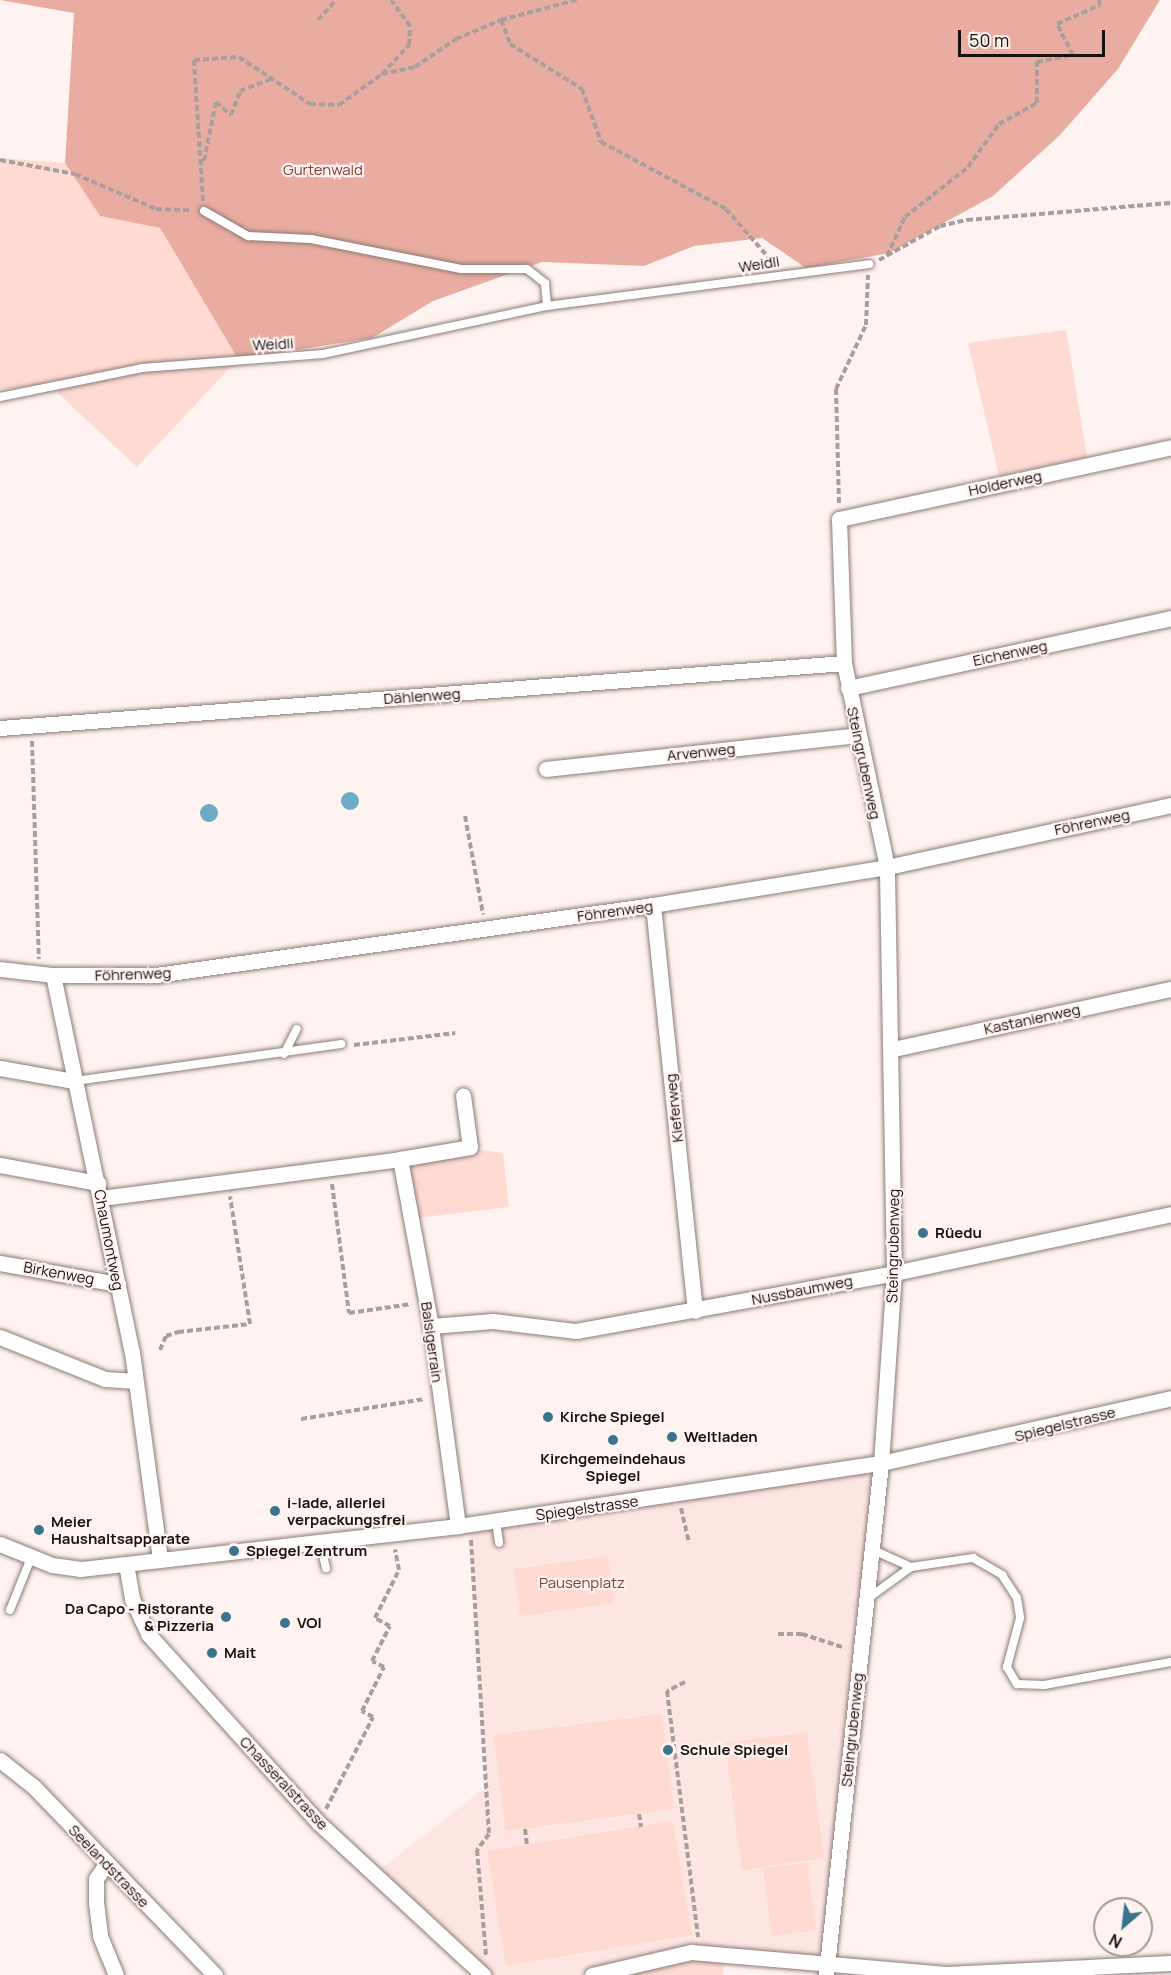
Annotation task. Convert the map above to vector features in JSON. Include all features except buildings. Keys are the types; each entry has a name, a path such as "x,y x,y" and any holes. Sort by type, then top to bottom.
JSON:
{"street":[{"name":"Holderweg","path":"839,519 1171,447"},
{"name":"Steingrubenweg","path":"827,1970 881,1463 894,1273 893,1049 886,867 856,735 844,663 839,519"},
{"name":"Eichenweg","path":"848,688 1171,618"},
{"name":"Dählenweg","path":"0,728 844,663"},
{"name":"Arvenweg","path":"546,769 856,735"},
{"name":"Föhrenweg","path":"46,975 156,975 652,905 886,867 1171,805"},
{"name":"Kieferweg","path":"652,905 695,1311"},
{"path":"0,969 46,975"},
{"name":"Chaumontweg","path":"46,975 99,1191 118,1284 135,1381 160,1560"},
{"name":"Kastanienweg","path":"893,1049 1171,989"},
{"path":"0,1068 73,1081"},
{"path":"0,1165 99,1191 228,1182 400,1159 470,1148 463,1095"},
{"name":"Balsigerrain","path":"400,1159 464,1525"},
{"name":"Nussbaumweg","path":"431,1326 493,1321 576,1331 894,1273 1171,1215"},
{"name":"Birkenweg","path":"0,1263 118,1284"},
{"path":"0,1337 105,1379 135,1381"},
{"name":"Spiegelstrasse","path":"0,1544 32,1558 81,1569 464,1525 881,1463 1171,1398"},
{"name":"Chasseralstrasse","path":"126,1564 132,1599 148,1634 319,1823 481,1973"},
{"name":"Seelandstrasse","path":"0,1760 34,1787 215,1975"},
{"path":"107,1863 96,1879 96,1902 100,1936 116,1975"},
{"path":"592,1975 699,1953 827,1970 946,1974 1171,1963"}],"lane":[{"path":"204,211 258,237 311,240 461,269 527,269 545,283 546,306"},
{"name":"Weidli","path":"0,397 142,368 338,351 546,306 869,264"},
{"path":"284,1054 297,1029"},
{"path":"73,1081 284,1054 341,1044"},
{"path":"496,1521 500,1543"},
{"path":"320,1542 326,1568"},
{"path":"871,1549 911,1567"},
{"path":"10,1610 32,1558"},
{"path":"866,1600 911,1567 973,1558 1002,1575 1017,1598 1020,1618 1007,1667 1017,1684 1044,1685 1171,1662"}],"path":[{"path":"318,20 336,0"},
{"path":"0,160 75,174 156,209 204,211 194,60 239,57 310,104 339,105 382,74 409,45 410,26 391,0"},
{"path":"382,74 415,66 456,39 501,20 576,0"},
{"path":"1099,0 1057,24 1073,55 1037,62 1037,103 999,124 968,167 905,217 887,257 940,226 966,220 1171,203"},
{"path":"501,20 510,44 582,89 601,142 726,209 773,259 778,276"},
{"path":"202,163 216,102 231,115 240,91 272,79"},
{"path":"839,519 833,409 839,374 866,325 869,264"},
{"path":"32,751 46,975"},
{"path":"465,816 484,930"},
{"path":"341,1044 455,1033"},
{"path":"330,1168 349,1313 400,1306"},
{"path":"160,1350 166,1336 178,1332 250,1324 228,1182"},
{"path":"300,1419 440,1397"},
{"path":"678,1495 689,1543"},
{"path":"464,1525 489,1834 477,1850 489,1949 481,1973"},
{"path":"319,1823 373,1717 362,1711 384,1667 372,1661 390,1626 375,1618 399,1570 397,1561"},
{"path":"778,1634 802,1634 860,1653"},
{"path":"685,1682 667,1691 699,1953"},
{"path":"639,1814 641,1827"},
{"path":"525,1829 527,1845"}],"shaded area":[{"name":"Schule Spiegel","path":"881,1463 827,1966 691,1952 592,1975 483,1975 373,1875 487,1786 469,1524"}],"green space":[{"name":"Gurtenwald","path":"0,0 1160,0 1118,69 1059,136 993,196 889,253 806,268 762,238 694,246 644,266 542,262 433,301 372,338 238,359 160,228 100,216 65,163 74,13"},
{"path":"0,158 65,163 100,216 160,228 238,359 137,467 49,385 0,389"},
{"path":"1066,330 1087,457 999,476 968,343"},
{"path":"469,1148 503,1153 509,1207 408,1219 401,1159"},
{"name":"Pausenplatz","path":"608,1556 615,1603 520,1616 514,1569"},
{"path":"662,1714 674,1809 506,1831 493,1735"},
{"path":"807,1732 824,1858 742,1870 725,1743"},
{"path":"673,1821 692,1935 506,1966 487,1851"},
{"path":"808,1863 816,1930 772,1936 763,1868"},
{"path":"725,1956 723,1975 592,1975 611,1968"}],"water":[{"path":"350,792 358,797 359,801 354,809 350,810 342,805 341,801 346,793"},
{"path":"205,804 213,804 218,809 216,820 205,822 200,817 200,809"}],"place":[{"name":"Rüedu","path":"923,1233"},
{"name":"Kirche Spiegel","path":"548,1417"},
{"name":"Weltladen","path":"672,1437"},
{"name":"Kirchgemeindehaus Spiegel","path":"613,1440"},
{"name":"i-lade, allerlei verpackungsfrei","path":"275,1511"},
{"name":"Meier Haushaltsapparate","path":"39,1530"},
{"name":"Spiegel Zentrum","path":"234,1551"},
{"name":"Da Capo - Ristorante & Pizzeria","path":"226,1617"},
{"name":"VOI","path":"285,1623"},
{"name":"Mait","path":"212,1653"},
{"name":"Schule Spiegel","path":"668,1750"}]}
